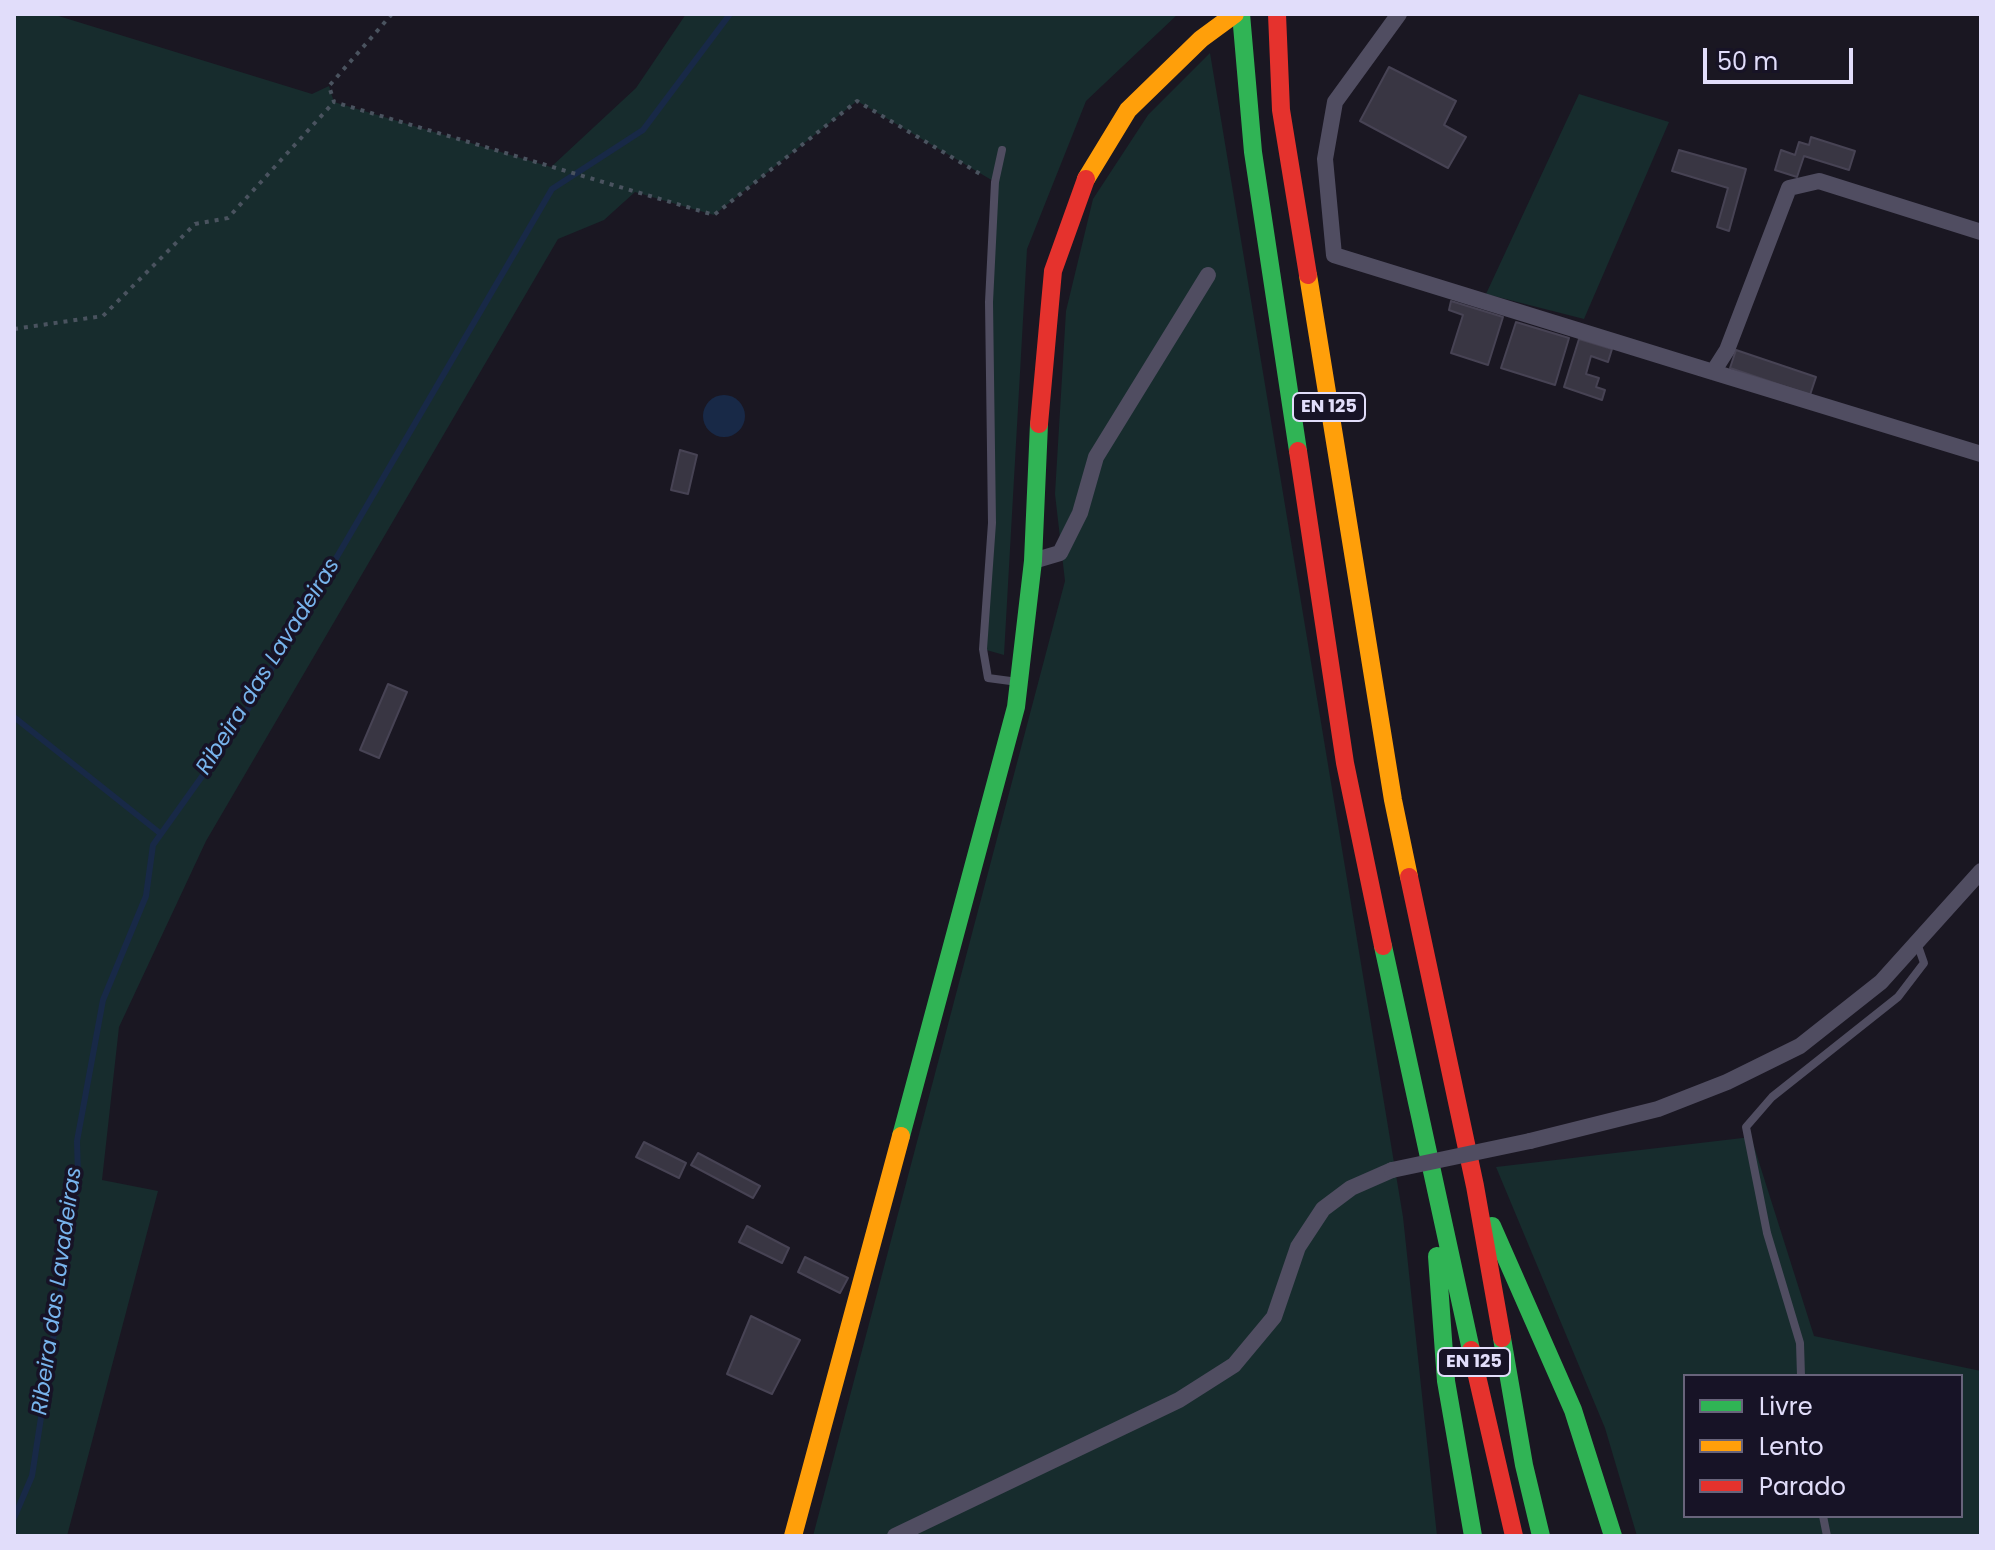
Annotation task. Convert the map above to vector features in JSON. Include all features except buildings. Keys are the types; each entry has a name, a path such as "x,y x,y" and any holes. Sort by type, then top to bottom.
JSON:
{"main road":[{"path":"793,1536 1016,707 1033,561 1042,367 1053,271 1083,183 1128,110 1201,39 1238,14"},
{"name":"EN 125","path":"1238,14 1253,152 1345,763 1434,1188 1514,1536"},
{"name":"EN 125","path":"1277,14 1281,110 1393,800 1475,1186 1524,1465 1541,1536"},
{"path":"1475,1186 1573,1410 1613,1536"},
{"path":"1434,1188 1446,1381 1473,1536"}],"street":[{"path":"1399,14 1335,102 1325,159 1334,255 1981,454"},
{"path":"1713,372 1727,350 1789,188 1819,181 1981,232"},
{"path":"1033,561 1060,553 1080,513 1096,457 1208,275"},
{"path":"895,1536 1179,1400 1234,1365 1274,1317 1298,1247 1323,1209 1351,1188 1392,1170 1530,1141 1658,1109 1727,1082 1800,1046 1881,982 1981,871"}],"lane":[{"path":"1002,150 995,182 989,302 992,523 983,649 988,678 1018,682"},
{"path":"1801,1374 1800,1343 1767,1233 1746,1127 1772,1097 1898,997 1924,963 1917,942"}],"path":[{"path":"334,102 329,86 392,14"},
{"path":"334,102 714,215 857,101 995,182"},
{"path":"14,329 103,316 195,224 228,218 334,102"}],"green space":[{"path":"14,14 52,14 312,94 329,86 334,102 551,167 636,88 686,14 1178,14 1086,101 1027,249 1004,655 983,649 992,523 989,302 995,182 857,101 714,215 635,192 604,220 558,239 206,841 119,1027 102,1180 158,1191 67,1536 14,1536"},
{"path":"1210,53 1403,1217 1437,1536 813,1536 1065,581 1055,494 1066,311 1093,199 1148,115"},
{"path":"1579,94 1669,122 1584,319 1486,294"},
{"path":"1751,1137 1814,1336 1981,1371 1981,1536 1637,1536 1605,1428 1496,1167"}],"water":[{"path":"724,395 739,401 745,416 739,431 724,437 709,431 703,416 709,401"}],"waterway":[{"name":"Ribeira das Lavadeiras","path":"14,1518 32,1476 78,1177 77,1141 103,1000 146,896 153,845 238,726 552,189 643,130 730,14"},
{"path":"14,717 161,834"}],"traffic: fast":[{"path":"1241,14 1253,152 1298,451"},
{"path":"901,1136 1016,707 1033,561 1039,424"},
{"path":"1383,946 1471,1350"},
{"path":"1492,1226 1573,1410 1613,1536"},
{"path":"1437,1256 1446,1381 1473,1536"},
{"path":"1502,1338 1524,1465 1541,1536"}],"traffic: slow":[{"path":"1086,179 1128,110 1201,39 1235,14"},
{"path":"1308,275 1393,800 1409,877"},
{"path":"793,1536 901,1136"}],"traffic: jam":[{"path":"1277,14 1281,110 1308,275"},
{"path":"1039,424 1053,271 1086,179"},
{"path":"1298,451 1345,763 1383,946"},
{"path":"1409,877 1475,1186 1502,1338"},
{"path":"1471,1350 1514,1536"}]}
